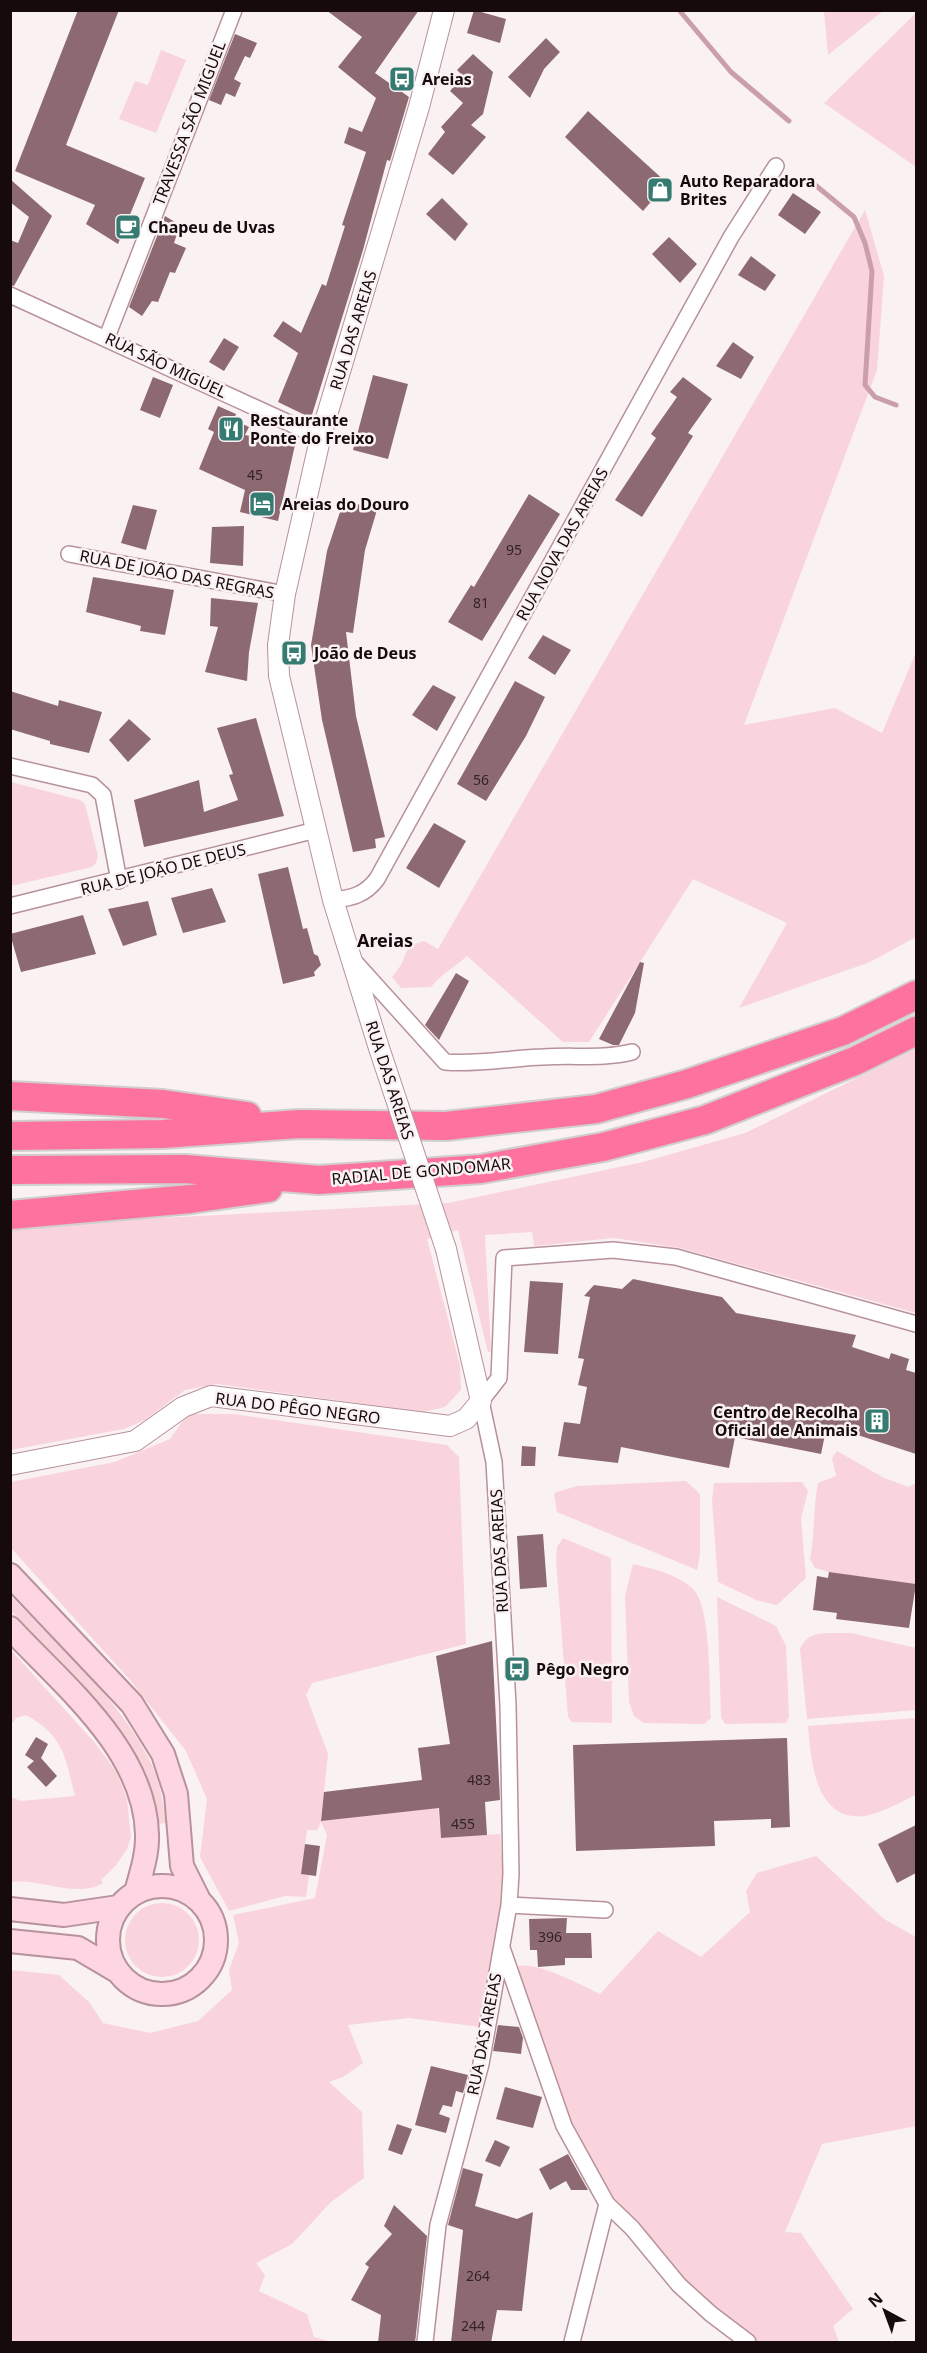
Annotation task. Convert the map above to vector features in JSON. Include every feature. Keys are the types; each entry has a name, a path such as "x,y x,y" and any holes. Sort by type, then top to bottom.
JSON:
{"highway":[{"path":"10,1136 163,1134 298,1124 446,1125 596,1109 687,1084 843,1031 916,995"},
{"name":"RADIAL DE GONDOMAR","path":"10,1170 185,1169 319,1180 481,1169 603,1147 705,1120 855,1061 916,1031"},
{"path":"10,1096 163,1104 298,1124"},
{"path":"10,1215 191,1199 319,1180"}],"main road":[{"path":"10,1575 132,1704 163,1754 176,1794 182,1866 199,1900 210,1914 215,1930 216,1948 210,1966 198,1981 183,1990 165,1995 146,1993 130,1985 117,1971 109,1956 107,1939 110,1922 118,1907 136,1892 152,1887 169,1886 185,1891 199,1900"},
{"path":"10,1628 104,1728 127,1761 142,1799 147,1835 136,1892"},
{"path":"10,1909 64,1915 118,1907"},
{"path":"10,1941 78,1948 117,1971"}],"street":[{"name":"TRAVESSA SÃO MIGUEL","path":"107,337 234,10"},
{"name":"RUA DAS AREIAS","path":"425,2343 438,2226 481,2064 509,1905 511,1874 508,1705 494,1462 446,1249 379,1048 333,900 279,676 278,645 285,594 321,435 419,107 444,10"},
{"name":"RUA NOVA DAS AREIAS","path":"333,900 354,898 368,890 377,879 732,237 776,166"},
{"name":"RUA SÃO MIGUEL","path":"10,295 107,337 302,429 321,435"},
{"name":"RUA DE JOÃO DAS REGRAS","path":"69,554 285,594"},
{"path":"10,766 92,785 99,789 103,795 119,881"},
{"name":"RUA DE JOÃO DE DEUS","path":"10,906 119,881 316,830"},
{"path":"352,958 445,1062 469,1064 541,1057 619,1055 632,1052"},
{"path":"482,1401 499,1378 504,1258 613,1250 676,1257 916,1324"},
{"name":"RUA DO PÊGO NEGRO","path":"10,1465 135,1441 183,1407 211,1396 450,1426 466,1419 482,1401"},
{"path":"509,1905 605,1910"},
{"path":"501,1945 564,2127 607,2204 632,2228 679,2285 748,2343"},
{"path":"572,2343 607,2204"}],"shaded area":[{"path":"824,11 883,11 828,55"},
{"path":"916,13 916,167 824,103"},
{"path":"161,50 186,60 156,133 119,119 135,81 148,85"},
{"path":"865,210 884,276 877,370 744,725 835,708 882,733 916,652 916,937 870,962 739,1008 787,923 693,879 589,1042 563,1042 467,956 431,987 401,988 392,977 401,965 409,946 424,941 438,949"},
{"path":"11,782 80,800 85,804 98,856 92,867 11,886"},
{"path":"916,1049 916,1313 680,1248 614,1238 534,1246 532,1232 485,1235 491,1352 488,1352 458,1230 427,1239 460,1365 461,1390 445,1407 423,1412 217,1384 185,1390 145,1420 124,1429 11,1450 11,1226 448,1203 643,1162 745,1133"},
{"path":"188,1414 233,1414 447,1445 459,1457 466,1644 312,1683 306,1695 328,1754 321,1820 438,1808 441,1838 500,1834 504,1884 481,2027 409,2018 348,2025 363,2063 343,2077 329,2082 362,2112 364,2178 331,2202 292,2244 256,2263 265,2275 259,2291 307,2314 314,2337 333,2342 11,2342 11,1970 59,1975 89,2002 103,2023 150,2033 198,2021 232,1990 229,1970 239,1943 233,1915 315,1898 327,1835 321,1822 317,1830 307,1830 301,1874 309,1875 306,1897 285,1896 229,1911 200,1857 207,1799 186,1751 129,1679 11,1548 11,1482 115,1462 170,1439"},
{"path":"837,1451 884,1478 909,1487 916,1483 916,1584 815,1568 810,1559 818,1483 836,1476 832,1458"},
{"path":"686,1481 700,1494 700,1554 697,1570 557,1512 554,1493 577,1486"},
{"path":"802,1482 808,1491 801,1518 806,1578 777,1605 756,1600 718,1582 712,1501 714,1483"},
{"path":"563,1538 611,1558 612,1723 572,1722 568,1717 556,1560 557,1547"},
{"path":"633,1564 664,1572 678,1579 692,1588 698,1597 706,1629 709,1669 711,1718 704,1724 644,1723 634,1716 629,1702 625,1596"},
{"path":"11,1596 88,1675 124,1719 139,1741 155,1772 166,1823 157,1824 142,1771 116,1726 83,1686 11,1611"},
{"path":"717,1597 776,1626 786,1646 789,1717 786,1723 725,1724 721,1717"},
{"path":"851,1633 916,1648 916,1710 807,1719 800,1649 804,1642 815,1635"},
{"path":"10,1649 96,1744 117,1773 127,1799 131,1837 127,1849 116,1865 101,1880 103,1883 93,1887 70,1889 11,1882 11,1797 21,1801 75,1796 61,1749 48,1731 26,1715 16,1718 11,1725"},
{"path":"916,1718 916,1795 871,1815 848,1815 835,1809 826,1799 814,1771 808,1726"},
{"path":"816,1856 884,1919 916,1937 916,2126 822,2144 785,2232 801,2233 853,2309 833,2326 839,2342 755,2342 681,2281 612,2202 578,2141 562,2104 514,1968 532,1966 544,1969 600,1994 658,1931 701,1957 750,1912 746,1891 757,1873"},
{"path":"162,1903 183,1909 193,1919 199,1940 193,1961 183,1971 162,1977 141,1971 131,1961 125,1940 131,1919 141,1909"}],"building":[{"path":"78,10 119,10 66,145 145,178 118,244 86,224 95,205 15,171"},
{"path":"326,10 419,10 375,73 409,97 390,161 387,160 363,250 311,418 278,402 298,353 273,336 283,321 301,333 322,284 326,286 345,226 342,225 366,152 344,143 349,127 362,132 376,98 338,67 362,37"},
{"path":"474,10 506,19 500,43 467,33"},
{"path":"235,34 257,43 250,58 245,56 234,79 241,83 235,97 226,93 221,105 209,100"},
{"path":"546,38 560,52 544,69 530,98 508,77"},
{"path":"473,54 493,72 483,114 471,125 486,137 453,175 428,154 445,132 441,127 463,103 450,91 463,76 457,70"},
{"path":"588,111 667,183 643,211 565,137"},
{"path":"10,179 52,216 14,286 10,285 10,240 18,243 29,217 10,202"},
{"path":"793,193 821,212 805,234 778,215"},
{"path":"442,198 468,224 455,241 426,214"},
{"path":"165,216 180,225 174,243 186,248 175,273 170,272 158,302 152,301 142,316 129,307"},
{"path":"669,237 697,264 680,283 652,254"},
{"path":"751,256 776,275 765,291 738,275"},
{"path":"224,338 239,347 224,371 209,362"},
{"path":"733,342 754,357 741,379 716,366"},
{"path":"373,375 408,384 388,459 353,450"},
{"path":"153,377 173,385 160,418 140,410"},
{"path":"683,377 712,399 688,433 693,436 642,517 615,500 656,438 651,434 677,397 670,392"},
{"path":"218,406 236,414 234,420 249,427 245,435 295,445 278,521 240,512 245,490 199,469 214,432 208,429"},
{"path":"529,494 560,514 482,641 448,622 471,585 474,587"},
{"path":"344,500 377,510 365,550 353,633 346,632 356,716 385,837 375,839 376,848 353,852 322,720 311,645 327,551"},
{"path":"133,505 157,510 146,550 121,543"},
{"path":"244,526 243,566 210,563 212,527"},
{"path":"93,577 174,590 165,635 140,631 141,626 86,612"},
{"path":"211,598 258,603 249,652 247,681 205,672 218,627 210,626"},
{"path":"543,635 571,650 555,675 528,658"},
{"path":"515,681 545,697 526,736 486,801 457,784"},
{"path":"433,685 456,697 437,731 412,715"},
{"path":"10,691 58,706 59,700 102,712 89,753 50,744 50,741 10,729"},
{"path":"256,718 284,816 144,847 134,800 199,780 204,812 238,800 229,775 233,774 217,728"},
{"path":"129,719 151,739 128,762 109,740"},
{"path":"434,823 466,841 439,888 406,868"},
{"path":"288,867 303,929 307,928 314,954 318,956 321,965 314,972 315,976 283,984 258,874"},
{"path":"212,888 226,922 183,933 171,898"},
{"path":"148,901 157,935 123,946 108,909"},
{"path":"83,915 96,954 21,972 10,934"},
{"path":"640,962 644,963 635,1013 619,1045 613,1045 599,1039"},
{"path":"456,973 469,981 439,1040 425,1025"},
{"path":"633,1279 722,1297 736,1313 856,1335 852,1347 889,1359 891,1353 909,1359 906,1370 916,1373 916,1454 827,1425 821,1454 735,1437 729,1468 621,1447 618,1463 558,1456 564,1422 580,1424 587,1387 578,1385 584,1359 578,1358 590,1297 584,1296 594,1285 622,1289"},
{"path":"530,1281 563,1283 558,1354 524,1352"},
{"path":"522,1446 536,1447 535,1466 521,1466"},
{"path":"543,1534 547,1587 520,1589 517,1536"},
{"path":"829,1572 916,1584 909,1628 836,1619 837,1613 813,1610 817,1576 828,1578"},
{"path":"492,1641 500,1800 485,1802 487,1835 441,1838 439,1808 321,1821 324,1792 422,1780 418,1748 450,1744 436,1656"},
{"path":"36,1737 48,1744 41,1758 57,1776 46,1787 27,1767 34,1761 25,1755"},
{"path":"787,1738 790,1827 771,1828 771,1819 714,1821 715,1846 576,1851 573,1745"},
{"path":"916,1825 916,1873 897,1883 878,1844"},
{"path":"305,1844 320,1846 316,1876 301,1874"},
{"path":"567,1918 566,1933 591,1933 592,1958 565,1958 565,1965 538,1967 537,1950 530,1950 529,1919"},
{"path":"498,2025 519,2027 523,2038 521,2054 493,2051"},
{"path":"431,2066 468,2075 463,2093 456,2091 452,2107 443,2105 439,2114 450,2118 446,2133 415,2125"},
{"path":"505,2087 542,2097 533,2128 496,2119"},
{"path":"397,2124 412,2129 402,2155 388,2150"},
{"path":"495,2140 510,2147 500,2167 485,2161"},
{"path":"568,2154 588,2190 571,2190 566,2181 550,2190 539,2169"},
{"path":"463,2168 483,2174 475,2206 517,2219 533,2212 522,2311 497,2310 491,2343 451,2343 463,2230 448,2225"},
{"path":"394,2205 427,2236 415,2343 378,2343 381,2315 351,2300 369,2267 365,2264 392,2234 384,2226"}],"waterway":[{"path":"679,10 731,72 789,121"},
{"path":"808,179 854,217 865,243 872,271 865,385 875,397 896,405"}],"place":[{"name":"Areias","path":"402,79"},
{"name":"Auto Reparadora Brites","path":"660,190"},
{"name":"Chapeu de Uvas","path":"128,227"},
{"name":"Restaurante Ponte do Freixo","path":"231,429"},
{"name":"Areias do Douro","path":"262,504"},
{"name":"João de Deus","path":"294,653"},
{"name":"Centro de Recolha Oficial de Animais","path":"877,1421"},
{"name":"Pêgo Negro","path":"517,1669"}],"district":[{"name":"Areias","path":"385,941"}]}
